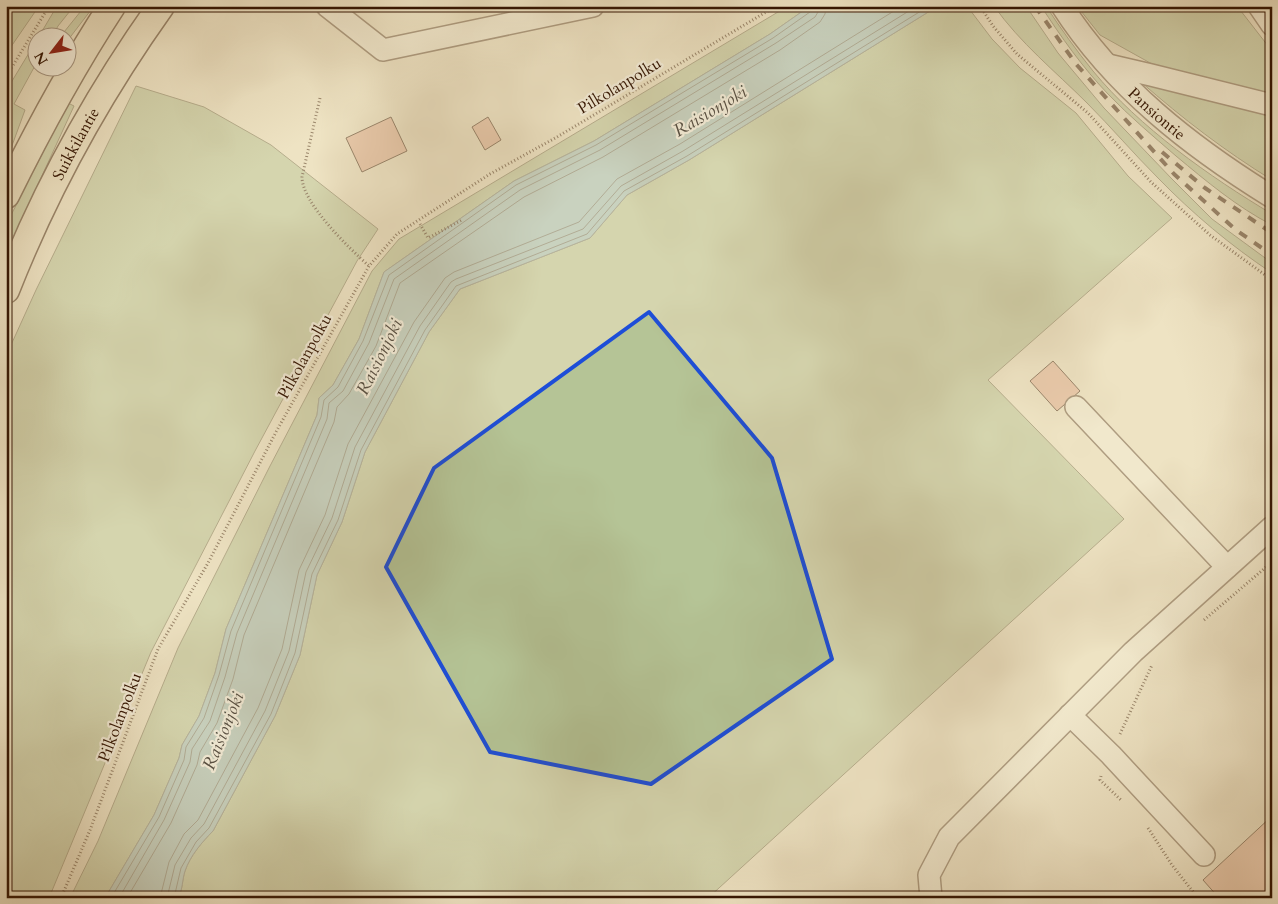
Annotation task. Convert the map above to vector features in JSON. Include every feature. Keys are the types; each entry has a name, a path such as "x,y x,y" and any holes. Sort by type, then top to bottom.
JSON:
{"main road":[{"path":"6,195 38,130 80,55 112,6"},
{"name":"Suikkilantie","path":"6,290 58,177 123,60 161,6"}],"street":[{"path":"327,6 383,50 593,6"},
{"name":"Pansiontie","path":"1062,6 1108,66 1173,129 1206,154 1272,197"},
{"path":"1259,6 1272,25"},
{"path":"1108,66 1161,77 1272,106"},
{"path":"1076,407 1227,567"},
{"path":"931,898 928,875 948,837 1133,652 1272,527"},
{"path":"1070,715 1111,755 1204,855"}],"path":[{"path":"6,77 49,6"},
{"name":"Pilkolanpolku","path":"60,898 90,830 158,649 208,563 276,432 369,266 397,234 475,183 557,137 776,6"},
{"path":"980,6 997,31 1017,54 1088,113 1151,182 1210,236 1272,280"},
{"path":"320,98 302,177 302,185 323,218 351,250 369,266"},
{"path":"420,224 428,238 462,220"},
{"path":"1197,625 1272,562"},
{"path":"1128,806 1100,780 1153,663"},
{"path":"1147,827 1172,865 1198,898"}],"highlighted area":[{"path":"649,312 772,458 832,659 651,784 490,752 386,567 434,468"}],"green space":[{"path":"6,6 39,6 6,54"},
{"path":"57,6 74,6 57,28 44,28"},
{"path":"85,6 94,6 77,28 67,28"},
{"path":"788,6 810,6 770,34 594,141 514,181 384,272 359,339 333,385 319,398 317,415 226,629 215,673 199,716 182,745 179,758 154,815 105,898 70,898 98,841 178,648 372,271 399,239"},
{"path":"938,6 967,6 992,39 1020,68 1076,113 1128,176 1172,218 988,380 1124,519 708,898 178,898 190,860 213,831 275,716 300,655 317,575 342,522 365,452 429,332 460,289 590,238 627,195 689,160"},
{"path":"994,6 1026,6 1058,53 1104,108 1212,219 1272,263 1272,273 1227,240 1171,191 1087,103 1026,45"},
{"path":"1041,6 1046,6 1093,71 1132,112 1176,150 1224,184 1272,214 1272,225 1246,210 1210,184 1124,110 1081,63"},
{"path":"1077,6 1237,6 1272,51 1272,99 1161,69 1100,35"},
{"path":"28,55 28,78 14,104 25,110 6,162 6,91"},
{"path":"1141,82 1272,113 1272,180 1205,134"},
{"path":"136,86 204,107 271,145 378,229 357,261 255,451 151,652 49,898 6,898 6,356 36,290"},
{"path":"68,103 74,106 6,254 6,225"}],"water":[{"name":"Raisionjoki","path":"810,6 938,6 689,160 627,195 590,238 460,289 429,332 365,452 342,522 317,575 300,655 275,716 213,831 190,860 178,898 105,898 154,815 179,758 182,745 199,716 215,673 226,629 317,415 319,398 333,385 359,339 384,272 514,181 594,141 770,34"}],"building":[{"path":"391,117 407,151 362,172 346,138"},
{"path":"488,117 501,140 485,150 472,127"},
{"path":"1053,361 1080,391 1057,411 1030,381"},
{"path":"1272,816 1272,898 1219,898 1203,880"}],"railway":[{"path":"1035,6 1076,64 1174,174 1236,230 1272,255"},
{"path":"1162,152 1205,188 1272,233"}]}
